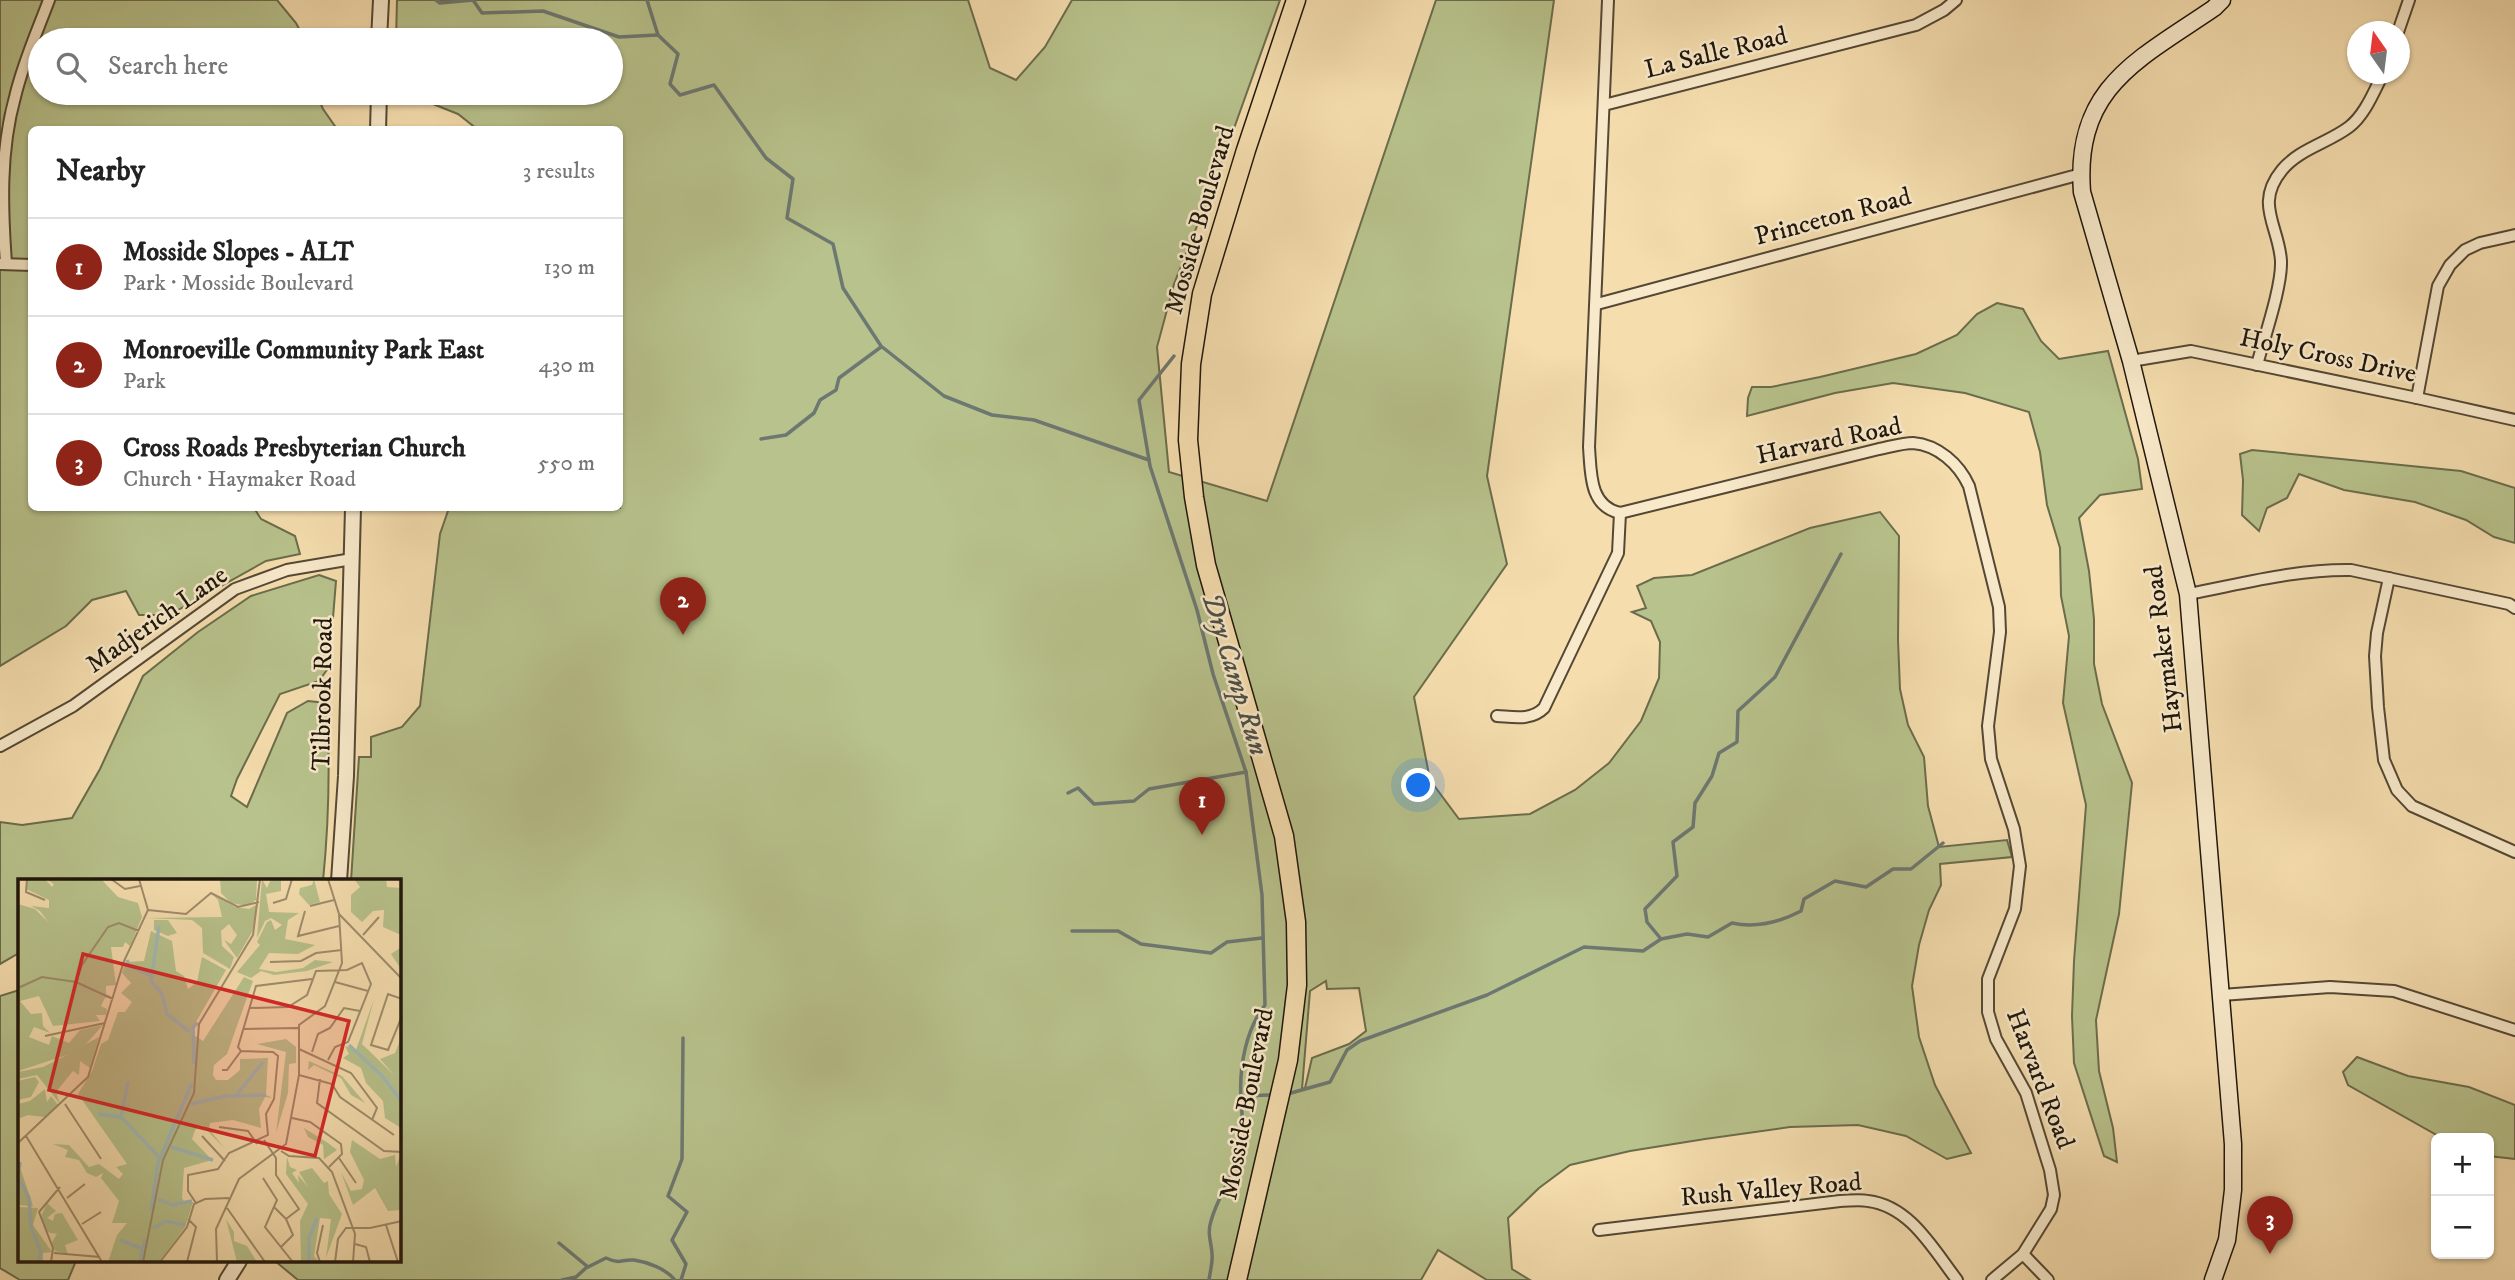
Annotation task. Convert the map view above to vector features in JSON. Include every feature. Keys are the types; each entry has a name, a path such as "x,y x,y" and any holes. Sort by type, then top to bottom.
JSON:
{"main road":[{"name":"Mosside Boulevard","path":"1237,1280 1288,1060 1297,985 1296,922 1283,836 1206,565 1194,497 1188,440 1191,364 1202,294 1296,0"},
{"name":"Haymaker Road","path":"2213,1280 2227,1240 2234,1190 2233,1144 2188,594 2130,361 2082,192 2081,174 2082,148 2088,123 2099,100 2120,76 2147,53 2222,0"}],"street":[{"path":"38,28 49,0"},
{"path":"380,28 381,0"},
{"path":"1497,716 1529,717 1539,714 1544,708 1618,553 1620,513 1607,510 1597,496 1592,481 1589,447 1608,0"},
{"name":"La Salle Road","path":"1604,105 1916,25 1944,10 1956,0"},
{"path":"2402,21 2409,0"},
{"path":"28,53 14,98 5,153 3,201 3,263 28,265"},
{"path":"2257,365 2281,261 2268,212 2268,199 2274,184 2282,170 2296,157 2350,127 2363,111 2378,84"},
{"path":"378,126 379,105"},
{"name":"Princeton Road","path":"1597,304 2081,174"},
{"path":"2417,397 2438,286 2450,265 2465,250 2480,243 2515,236"},
{"name":"Holy Cross Drive","path":"2130,361 2191,351 2515,420"},
{"name":"Harvard Road","path":"1620,513 1911,443 1939,452 1963,474 1969,486 1999,607 2000,632 1988,726 1991,758 2014,829 2020,866 2015,909 1988,979 1988,1012 1996,1040 2026,1093 2050,1170 2054,1195 2051,1209 2023,1254 1992,1280"},
{"name":"Tilbrook Road","path":"339,879 346,776 353,511"},
{"name":"Madjerich Lane","path":"0,746 72,706 235,589 287,570 352,559"},
{"path":"2188,594 2326,569 2351,570 2509,604 2515,608"},
{"path":"2389,578 2375,656 2384,760 2397,790 2412,806 2515,852"},
{"path":"2222,995 2330,987 2394,991 2515,1030"},
{"name":"Rush Valley Road","path":"1599,1230 1866,1200 1893,1209 1915,1225 1957,1280"},
{"path":"2023,1254 2049,1280"},
{"path":"227,1280 238,1262"}],"green space":[{"path":"0,0 277,0 299,28 28,28 28,105 321,105 335,126 28,126 28,511 256,511 261,519 295,536 300,554 266,561 169,615 139,615 126,591 92,600 66,626 0,666"},
{"path":"397,0 968,0 990,68 1016,80 1045,47 1072,0 1280,0 1218,173 1174,284 1157,347 1169,472 1267,501 1436,0 1554,0 1487,476 1507,564 1414,697 1430,780 1459,819 1530,814 1575,790 1609,763 1641,721 1659,678 1660,642 1651,621 1632,612 1646,608 1637,586 1654,578 1692,575 1810,528 1880,512 1899,536 1900,689 1908,725 1924,757 1928,806 1939,847 2007,840 2012,857 1940,864 1941,885 1929,910 1919,945 1912,986 1919,1037 1935,1085 1971,1153 1947,1159 1906,1136 1858,1125 1790,1127 1630,1151 1570,1165 1539,1188 1508,1218 1512,1269 1530,1280 1487,1280 1438,1250 1421,1280 298,1280 276,1262 401,1262 401,879 351,879 359,757 371,757 371,737 402,727 420,706 440,534 448,511 623,511 623,126 473,126 458,114 435,105 623,105 623,28 396,28","holes":["1326,981 1327,989 1359,988 1366,1031 1349,1044 1312,1058 1305,1088 1302,1089 1310,991"]},
{"path":"1997,303 2023,309 2041,341 2059,359 2108,351 2138,459 2142,489 2100,495 2079,518 2089,571 2094,619 2094,664 2102,704 2132,783 2119,914 2096,1020 2099,1071 2113,1128 2117,1162 2104,1156 2074,1063 2074,961 2086,805 2063,703 2069,636 2061,596 2060,548 2047,505 2040,452 2029,412 1965,393 1893,383 1835,393 1747,416 1752,387 1771,387 1916,354 1957,335 1977,314"},
{"path":"2252,450 2461,471 2515,488 2515,543 2494,537 2466,520 2415,502 2344,490 2299,474 2287,498 2267,508 2259,531 2242,515 2243,480 2240,454"},
{"path":"319,575 336,581 329,667 319,681 280,694 231,796 247,807 287,713 308,701 327,703 328,792 323,879 18,879 18,954 0,964 0,822 22,825 72,818 100,769 143,676 198,632 251,596"},
{"path":"18,990 18,1262 76,1262 68,1280 20,1280 0,1268 0,996"},
{"path":"2357,1057 2408,1076 2469,1087 2515,1105 2515,1159 2494,1157 2494,1133 2433,1133 2348,1085 2343,1072"}],"waterway":[{"path":"436,0 440,3 473,0 482,13 543,11 593,28"},
{"path":"647,0 658,35 678,54 670,84 680,95 714,85 766,158 793,179 787,218 833,244 843,288 881,346 944,396 992,415 1034,420 1149,460"},
{"path":"623,37 657,35"},
{"path":"761,439 786,435 814,413 820,400 836,390 839,378 881,347"},
{"name":"Dry Camp Run","path":"1174,356 1139,400 1150,466 1197,610 1213,674 1246,772 1262,895 1265,1005 1253,1025 1245,1049 1241,1086 1241,1146 1210,1225 1212,1256 1209,1280"},
{"path":"1661,939 1647,922 1645,909 1677,876 1673,842 1693,827 1695,803 1712,776 1719,753 1737,742 1738,711 1775,677 1841,554"},
{"path":"1068,793 1078,788 1094,804 1134,801 1149,789 1246,772"},
{"path":"1291,1093 1330,1082 1347,1050 1360,1041 1487,995 1584,947 1643,951 1661,939 1687,934 1708,937 1732,923 1750,925 1776,921 1801,911 1804,899 1835,881 1866,887 1893,869 1911,869 1943,843"},
{"path":"1072,931 1118,931 1141,944 1211,953 1227,942 1262,938"},
{"path":"681,1280 686,1264 672,1240 687,1212 668,1196 682,1159 683,1038"},
{"path":"1241,1096 1269,1095"},
{"path":"559,1243 588,1267 606,1258 618,1261 634,1260 656,1267 675,1280"},
{"path":"562,1280 576,1277 587,1267"}],"place":[{"name":"Monroeville Community Park East","path":"683,635"},
{"name":"Mosside Slopes - ALT","path":"1202,835"},
{"name":"Cross Roads Presbyterian Church","path":"2270,1254"}]}
